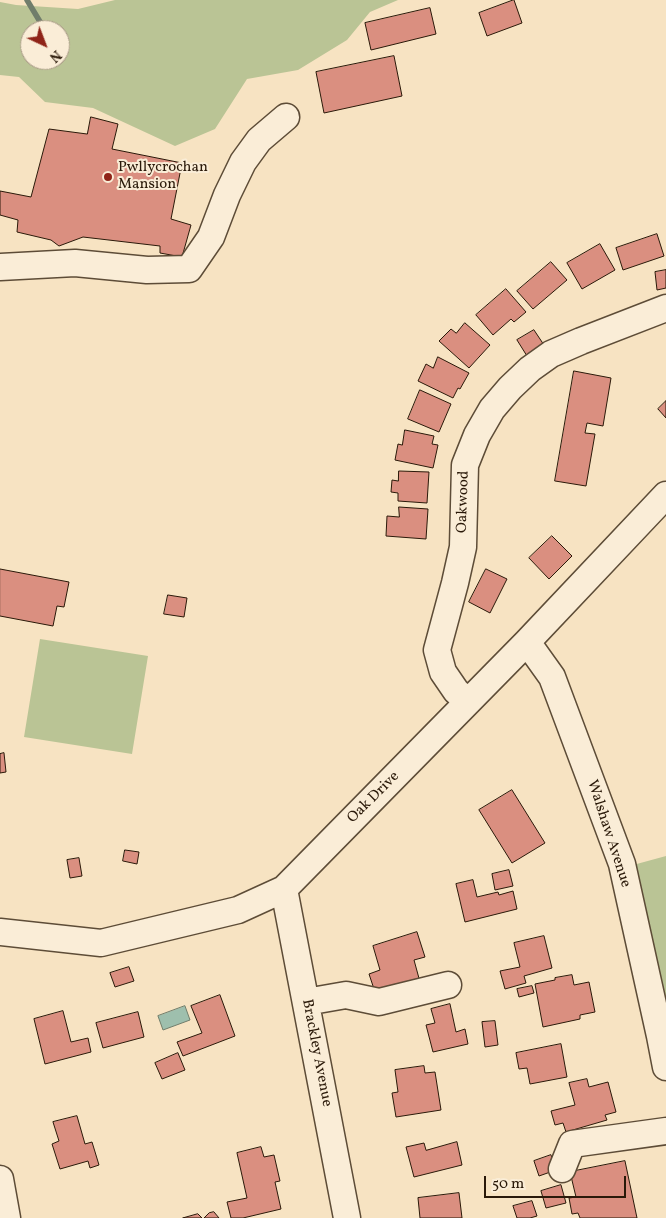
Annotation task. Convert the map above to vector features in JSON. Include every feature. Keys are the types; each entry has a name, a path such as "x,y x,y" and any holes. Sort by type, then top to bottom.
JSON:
{"street":[{"path":"0,267 75,263 147,270 189,269 211,237 227,195 243,162 259,140 286,117"},
{"name":"Oakwood","path":"468,702 456,691 443,672 437,650 463,547 465,466 477,435 492,409 510,388 530,369 551,354 666,308"},
{"name":"Oak Drive","path":"0,932 101,943 238,910 284,889 527,642 666,495"},
{"name":"Walshaw Avenue","path":"527,642 552,676 622,864 665,1054"},
{"name":"Brackley Avenue","path":"284,889 347,1218"},
{"path":"306,1002 346,995 379,1002 448,985"},
{"path":"562,1169 572,1144 666,1131"},
{"path":"0,1179 7,1218"}],"shaded area":[{"path":"115,0 398,0 370,12 347,40 298,70 247,79 215,129 175,146 93,108 45,102 19,77 0,75 0,2 16,5 78,9"},
{"path":"40,639 148,656 132,754 24,737"},
{"path":"666,856 666,1037 633,865"},
{"path":"185,1006 190,1020 163,1030 158,1016"}],"building":[{"path":"514,0 522,23 487,36 479,13"},
{"path":"430,8 436,34 371,50 365,23"},
{"path":"394,56 402,96 324,113 316,72"},
{"name":"Pwllycrochan Mansion","path":"91,117 118,124 112,149 182,163 171,219 191,225 182,257 160,253 160,246 83,237 59,246 51,240 17,232 18,220 0,215 0,191 31,197 49,129 87,134"},
{"path":"657,234 664,256 623,270 616,248"},
{"path":"600,244 615,270 582,289 567,263"},
{"path":"551,262 567,280 533,309 517,291"},
{"path":"666,270 666,288 657,290 655,272"},
{"path":"506,289 526,312 514,322 511,319 493,335 476,315"},
{"path":"465,323 490,345 469,368 439,341 451,329 456,333"},
{"path":"534,330 544,345 527,356 517,340"},
{"path":"438,357 469,373 453,398 418,381 426,364 433,368"},
{"path":"574,371 611,378 603,426 587,423 585,433 595,434 586,486 555,481"},
{"path":"420,390 451,404 439,432 408,419"},
{"path":"666,401 666,418 658,409"},
{"path":"405,430 434,436 432,444 438,445 433,468 395,460 398,444 402,445"},
{"path":"399,471 429,472 427,503 398,501 398,493 391,492 392,480 398,481"},
{"path":"399,507 428,509 426,539 386,536 387,516 399,517"},
{"path":"552,536 572,556 549,579 529,558"},
{"path":"0,569 69,582 64,607 57,606 53,626 0,616"},
{"path":"486,569 507,579 490,613 469,602"},
{"path":"168,595 187,598 184,617 164,614"},
{"path":"4,753 6,772 0,773 0,754"},
{"path":"512,790 545,843 512,863 479,810"},
{"path":"125,850 139,852 137,864 123,861"},
{"path":"79,858 82,876 70,878 67,860"},
{"path":"509,870 513,886 495,890 492,874"},
{"path":"473,880 477,897 498,892 499,895 513,891 517,909 465,922 456,884"},
{"path":"417,932 425,957 414,960 420,982 376,995 369,974 380,970 373,946"},
{"path":"544,936 552,968 524,976 526,983 505,989 500,971 520,967 514,943"},
{"path":"129,967 134,981 115,987 110,973"},
{"path":"572,975 574,985 589,982 595,1012 580,1015 580,1019 543,1027 535,984"},
{"path":"532,986 534,993 519,997 517,989"},
{"path":"220,995 235,1036 183,1056 177,1042 202,1033 191,1006"},
{"path":"450,1004 456,1032 465,1029 468,1044 433,1052 426,1025 435,1023 431,1009"},
{"path":"63,1011 71,1042 88,1038 91,1052 45,1064 34,1019"},
{"path":"138,1012 144,1037 103,1048 96,1023"},
{"path":"495,1021 498,1045 485,1047 482,1022"},
{"path":"561,1044 567,1077 530,1084 527,1068 519,1069 516,1053"},
{"path":"178,1053 185,1070 162,1079 155,1063"},
{"path":"424,1066 425,1073 435,1072 441,1110 396,1117 392,1093 398,1092 395,1070"},
{"path":"587,1079 589,1087 608,1082 616,1112 605,1115 607,1120 566,1132 563,1123 555,1125 551,1111 575,1105 569,1083"},
{"path":"77,1116 85,1144 92,1142 99,1165 90,1168 88,1161 60,1169 52,1144 59,1141 53,1122"},
{"path":"457,1142 462,1165 414,1177 406,1147 424,1143 426,1150"},
{"path":"261,1147 264,1157 274,1155 280,1181 275,1182 281,1209 243,1218 231,1218 227,1202 247,1198 237,1153"},
{"path":"551,1155 556,1170 539,1176 534,1161"},
{"path":"625,1161 637,1218 580,1218 578,1213 572,1214 569,1198 576,1197 570,1172"},
{"path":"561,1185 566,1203 546,1208 541,1191"},
{"path":"459,1193 462,1218 420,1218 418,1198"},
{"path":"532,1201 537,1216 517,1218 513,1206"},
{"path":"214,1212 219,1218 204,1218 209,1213"},
{"path":"198,1214 202,1218 183,1218"}],"waterway":[{"path":"27,0 39,20"}],"place":[{"name":"Pwllycrochan Mansion","path":"108,177"}]}
